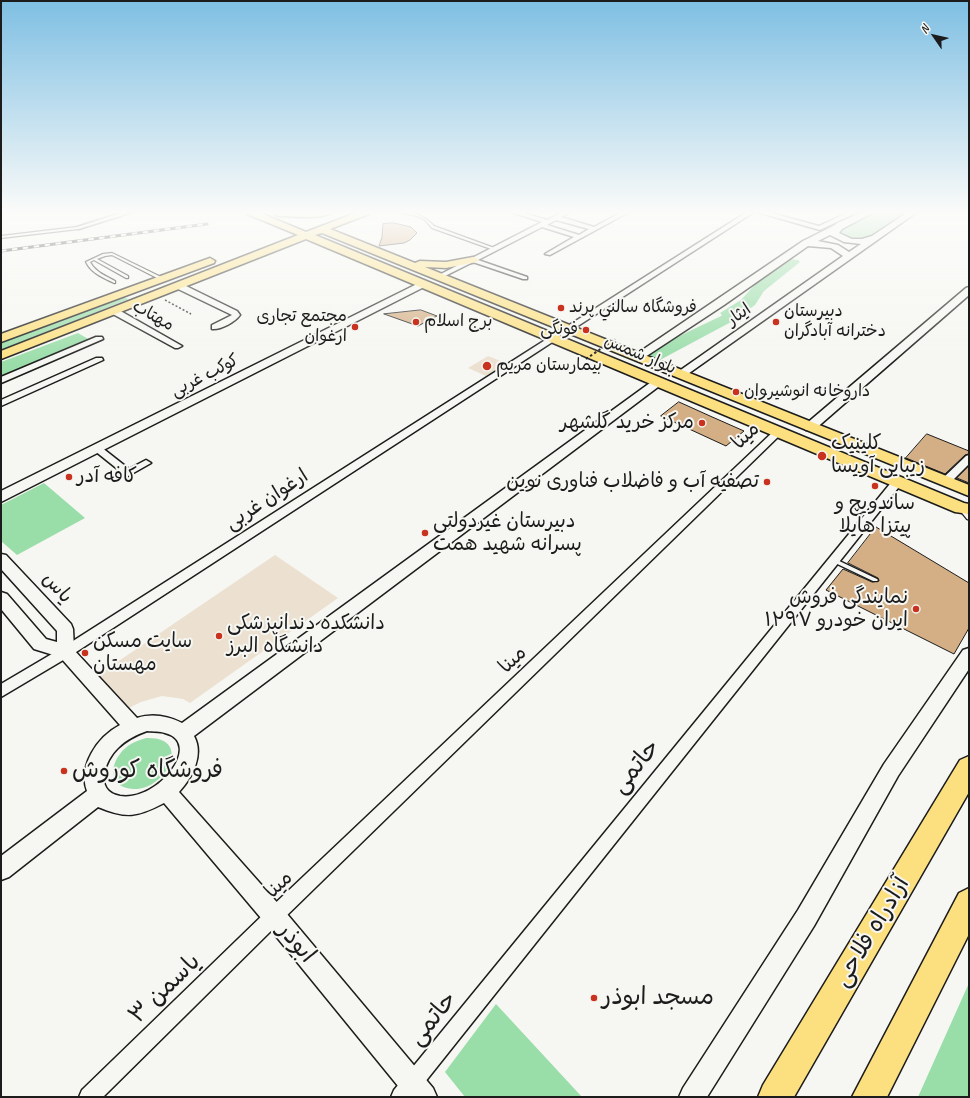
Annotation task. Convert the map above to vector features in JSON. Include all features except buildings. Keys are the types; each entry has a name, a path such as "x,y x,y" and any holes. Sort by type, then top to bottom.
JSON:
{"highway":[{"name":"آزادراه فلاحی","path":"775,1097 969,768"},
{"path":"869,1097 969,903"}],"main road":[{"path":"1,338 204,263"},
{"path":"1,355 179,286 231,263"},
{"name":"بلوار شمس","path":"378,263 423,284 553,339 898,481 967,512"},
{"name":"بلوار شمس","path":"405,263 681,374 820,425 969,491"},
{"path":"418,263 441,266 456,263"},
{"path":"150,283 152,289 161,293"},
{"path":"120,294 136,294 139,299 133,304"}],"street":[{"path":"439,277 467,263"},
{"path":"482,263 525,278"},
{"path":"567,329 670,263"},
{"name":"ایثار","path":"638,357 777,263"},
{"name":"ایثار","path":"681,374 840,263"},
{"name":"کوکب غربی","path":"1,497 423,284"},
{"path":"179,286 236,315 234,318 214,327"},
{"path":"820,425 969,290"},
{"path":"820,425 969,300"},
{"name":"مهتاب","path":"114,311 178,346"},
{"path":"1,380 99,339"},
{"name":"ارغوان غربی","path":"1,691 66,652 553,339"},
{"path":"1,403 99,360"},
{"path":"183,732 658,382"},
{"name":"مینا","path":"274,916 778,432"},
{"path":"98,449 128,473 146,464"},
{"path":"946,481 969,458"},
{"name":"حاتمی","path":"412,1092 833,560 898,481"},
{"name":"یاس","path":"1,559 65,629 66,652"},
{"path":"1,598 40,644 66,652 133,728"},
{"path":"692,1097 806,918 891,770 969,655"},
{"path":"147,723 162,723 174,726 183,732 188,742 190,754 186,767 178,780 166,792 152,800 136,805 121,806 108,802 99,794 94,783 94,771 98,758 107,746 119,735 147,723"},
{"name":"ابوذر","path":"166,792 274,916 412,1092"},
{"path":"1,869 99,794"},
{"name":"یاسمن ۳","path":"89,1097 274,916"}],"lane":[{"path":"88,263 114,282"},
{"path":"102,263 127,277"},
{"path":"130,263 162,279"},
{"path":"833,560 875,580"}],"path":[{"path":"161,293 191,314"},
{"path":"586,359 615,339"}],"shaded area":[{"name":"بیمارستان مریم","path":"488,356 506,363 486,376 468,368"},
{"name":"دانشکده دندانپزشکی دانشگاه البرز","path":"275,555 338,598 190,703 183,699 162,696 141,702 129,708 98,675"}],"green space":[{"path":"783,263 798,263 764,291 755,305 731,322 658,361 645,356 671,340 721,316 722,315 720,313 741,300 759,280"},
{"path":"122,297 129,299 1,350 1,342"},
{"path":"78,333 90,340 1,377 1,362"},
{"path":"44,483 85,518 17,555 1,541 1,505"},
{"path":"146,738 161,740 169,745 172,754 170,764 156,782 145,787 133,789 126,788 120,785 114,777 113,771 116,760 122,751 128,746"},
{"path":"969,983 969,1097 918,1097"},
{"path":"496,1004 582,1097 465,1097 445,1072"}],"place":[{"name":"فروشگاه سالني پرند","path":"561,308"},
{"name":"برج اسلام","path":"416,322"},
{"name":"دبيرستان دخترانه آبادگران","path":"776,322"},
{"name":"مجتمع تجاری ارغوان","path":"355,327"},
{"name":"فونگی","path":"586,330"},
{"name":"بیمارستان مریم","path":"487,366"},
{"name":"داروخانه انوشیروان","path":"736,392"},
{"name":"مرکز خرید گلشهر","path":"702,423"},
{"name":"کلینیک زیبایی آویسا","path":"822,456"},
{"name":"کافه آدر","path":"69,477"},
{"name":"تصفیه آب و فاضلاب فناوری نوین","path":"767,482"},
{"name":"ساندویچ و پیتزا هایلا","path":"875,486"},
{"name":"دبیرستان غیردولتی پسرانه شهید همت","path":"425,533"},
{"name":"نمایندگی فروش ایران خودرو ۱۲۹۷","path":"916,609"},
{"name":"دانشکده دندانپزشکی دانشگاه البرز","path":"219,636"},
{"name":"سایت مسکن مهستان","path":"85,653"},
{"name":"فروشگاه کوروش","path":"64,771"},
{"name":"مسجد ابوذر","path":"594,998"}]}
